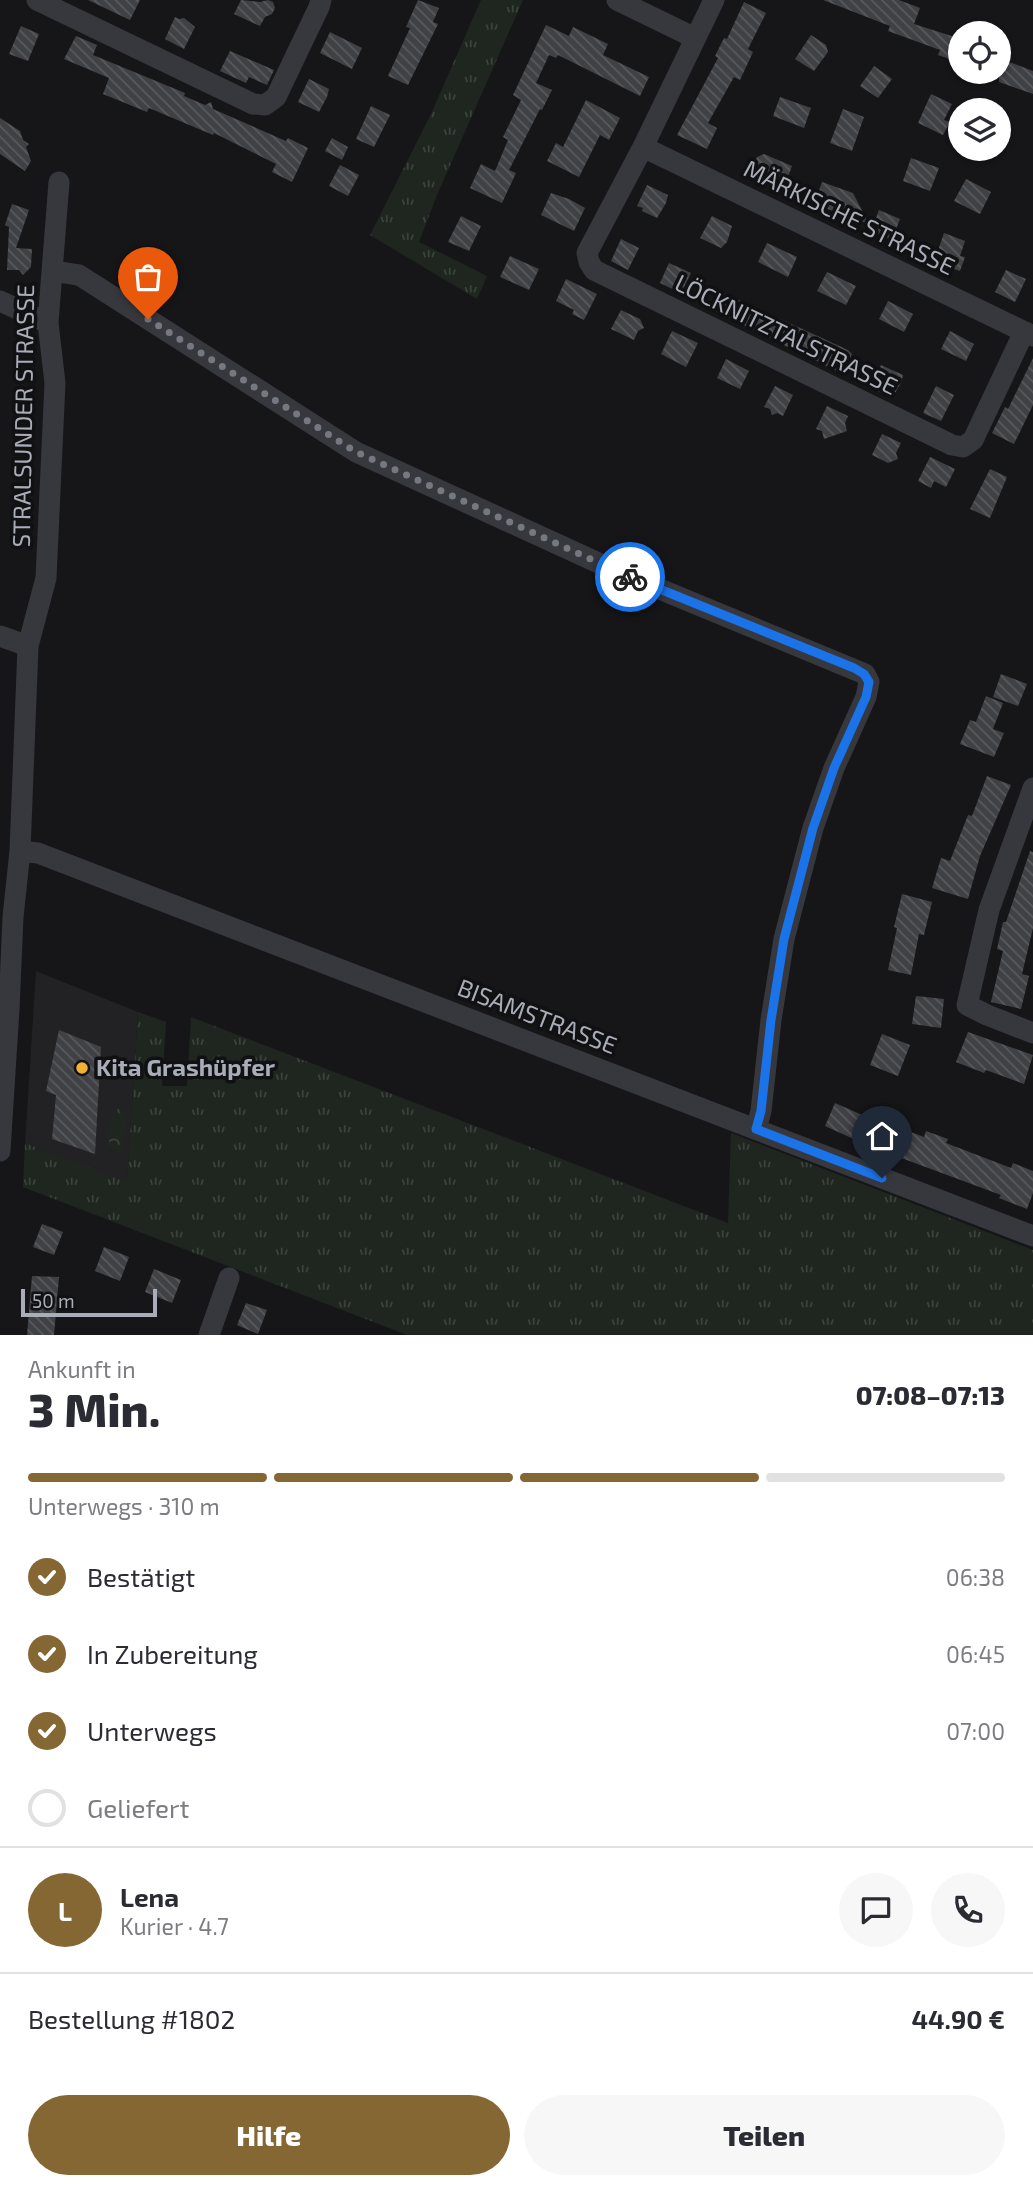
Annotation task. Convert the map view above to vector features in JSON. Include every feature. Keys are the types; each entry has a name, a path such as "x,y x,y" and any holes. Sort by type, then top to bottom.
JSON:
{"street":[{"path":"37,0 253,104 265,105 276,97 321,0"},
{"path":"617,0 695,38"},
{"path":"643,146 714,0"},
{"name":"MÄRKISCHE STRASSE","path":"643,146 1029,334"},
{"name":"LÖCKNITZTALSTRASSE","path":"643,146 587,253 594,270 940,439 963,447 972,440 1029,334"},
{"name":"STRALSUNDER STRASSE","path":"0,1151 6,916 20,851 28,646 47,578 55,383 48,324 59,182"},
{"path":"53,271 79,275 356,452 616,571 864,674 869,682 866,697 834,768 813,828 784,939 771,1020 761,1111 756,1129"},
{"path":"0,301 48,324"},
{"path":"0,636 28,646"},
{"path":"1033,788 989,910 967,1005 1033,1033"},
{"name":"BISAMSTRASSE","path":"20,851 38,853 1033,1236"},
{"path":"209,1335 229,1279"}],"shaded area":[{"name":"Kita Grashüpfer","path":"36,971 138,1012 127,1183 25,1143"}],"green space":[{"path":"481,0 523,0 419,242 487,276 477,299 370,235 431,114"},
{"path":"138,1012 166,1022 162,1086 187,1086 191,1017 728,1223 731,1133 1033,1250 1033,1335 407,1335 23,1187 25,1143 127,1182"},
{"path":"120,1107 126,1117 123,1150 119,1152 109,1146 106,1134 110,1121"}],"building":[{"path":"88,0 140,0 130,20"},
{"path":"241,0 268,0 273,2 275,8 260,26 234,14"},
{"path":"418,0 439,8 433,22 438,24 408,85 388,76 410,28 406,27"},
{"path":"823,0 899,0 920,8 914,24 948,35 948,58 938,55 940,50 888,31 890,26"},
{"path":"744,2 766,13 748,49 753,52 740,80 734,77 708,123 717,128 707,149 677,135"},
{"path":"175,17 184,18 195,27 184,49 165,39"},
{"path":"546,25 569,36 573,27 608,44 603,55 649,77 640,96 558,55 556,58 549,55 536,83 552,90 509,170 516,173 502,203 470,188 481,164 495,171 508,140 503,137 521,100 513,95"},
{"path":"21,26 39,34 28,61 9,54"},
{"path":"330,32 362,48 352,69 320,53"},
{"path":"811,35 826,45 828,52 814,71 795,59"},
{"path":"76,36 97,45 93,55 185,93 184,96 205,105 211,102 213,109 308,148 292,182 272,172 276,164 214,133 213,135 149,108 147,112 103,94 109,78 64,59"},
{"path":"230,51 274,70 267,85 249,77 246,83 220,71"},
{"path":"1011,63 1033,71 1033,94 1005,84 1011,84"},
{"path":"874,66 892,79 878,98 860,86"},
{"path":"309,79 329,89 319,112 298,102"},
{"path":"931,94 948,102 948,112 944,120 948,121 948,126 943,135 918,123"},
{"path":"780,97 811,108 804,128 773,116"},
{"path":"586,100 620,118 609,140 600,135 579,177 547,161 556,143 563,147"},
{"path":"371,106 390,115 374,147 356,139"},
{"path":"843,109 864,117 852,151 830,143"},
{"path":"0,118 20,131 23,140 29,144 26,147 31,161 25,171 0,154"},
{"path":"332,138 348,147 342,160 325,151"},
{"path":"764,154 792,166 785,185 751,173 757,157"},
{"path":"911,158 939,168 930,191 903,181"},
{"path":"340,165 359,175 348,196 329,186"},
{"path":"966,179 991,192 980,214 954,201"},
{"path":"822,182 853,193 869,224 814,204"},
{"path":"647,185 668,195 657,218 637,206"},
{"path":"551,193 585,208 574,231 541,215"},
{"path":"12,204 29,210 16,248 32,249 31,267 23,275 19,270 7,270 9,227 5,225"},
{"path":"879,210 900,219 892,240 871,231"},
{"path":"461,216 481,226 469,251 448,242"},
{"path":"712,216 732,226 727,242 721,248 700,238"},
{"path":"944,233 965,241 960,256 965,257 960,271 934,262"},
{"path":"621,239 639,248 628,270 611,261"},
{"path":"767,243 797,257 788,277 758,262"},
{"path":"510,256 539,269 529,290 500,277"},
{"path":"669,263 691,273 681,293 660,283"},
{"path":"1006,270 1026,279 1015,302 995,292"},
{"path":"827,272 856,286 846,305 817,291"},
{"path":"566,279 597,294 584,320 572,314 574,310 556,301"},
{"path":"724,293 848,350 852,354 843,374 715,311"},
{"path":"888,301 913,314 904,332 879,319"},
{"path":"621,310 640,319 644,328 638,331 634,340 611,329"},
{"path":"672,331 698,343 686,367 661,354"},
{"path":"950,331 974,344 966,361 941,349"},
{"path":"1033,358 1033,405 1014,444 992,433 1005,407 1008,409"},
{"path":"726,359 749,371 740,389 717,378"},
{"path":"881,365 903,375 892,398 871,388"},
{"path":"775,386 793,395 783,416 777,413 772,415 770,409 764,407"},
{"path":"936,386 954,395 941,421 923,413"},
{"path":"827,406 848,416 845,423 847,431 824,439 822,431 816,429"},
{"path":"882,434 901,443 896,453 898,459 888,463 872,455"},
{"path":"930,457 955,469 946,487 934,481 931,488 918,481"},
{"path":"990,469 1007,477 990,518 970,509"},
{"path":"1001,674 1027,684 1018,706 993,697"},
{"path":"986,696 1003,703 993,729 1004,733 994,757 960,744 970,720 976,722"},
{"path":"987,776 1011,785 980,856 968,899 932,888 941,858 950,861 968,815 972,816"},
{"path":"1030,851 1033,852 1033,928 1022,974 1029,976 1021,1009 991,1002 1003,951 997,949 1003,922 1006,922"},
{"path":"902,894 932,902 924,935 919,934 911,975 888,970"},
{"path":"916,996 944,999 941,1028 912,1024"},
{"path":"59,1030 101,1047 95,1154 52,1139 56,1095 46,1091"},
{"path":"968,1032 1033,1055 1024,1084 956,1062"},
{"path":"882,1034 910,1045 898,1076 870,1065"},
{"path":"835,1103 878,1122 879,1120 924,1137 926,1131 948,1139 946,1143 1011,1168 1013,1163 1033,1171 1033,1193 1027,1209 999,1198 1001,1195 869,1146 825,1126"},
{"path":"42,1224 63,1232 54,1255 33,1247"},
{"path":"104,1247 129,1257 120,1281 95,1271"},
{"path":"154,1269 181,1280 172,1303 145,1292"},
{"path":"32,1276 59,1277 54,1335 27,1335"},
{"path":"246,1303 267,1310 258,1334 237,1325"}],"way so far":[{"path":"148,319 356,452 630,577"}],"place":[{"name":"Kita Grashüpfer","path":"82,1068"}],"route":[{"path":"630,577 854,668 864,674 869,682 866,697 834,768 813,828 784,939 771,1020 761,1111 756,1129 882,1178"}]}
